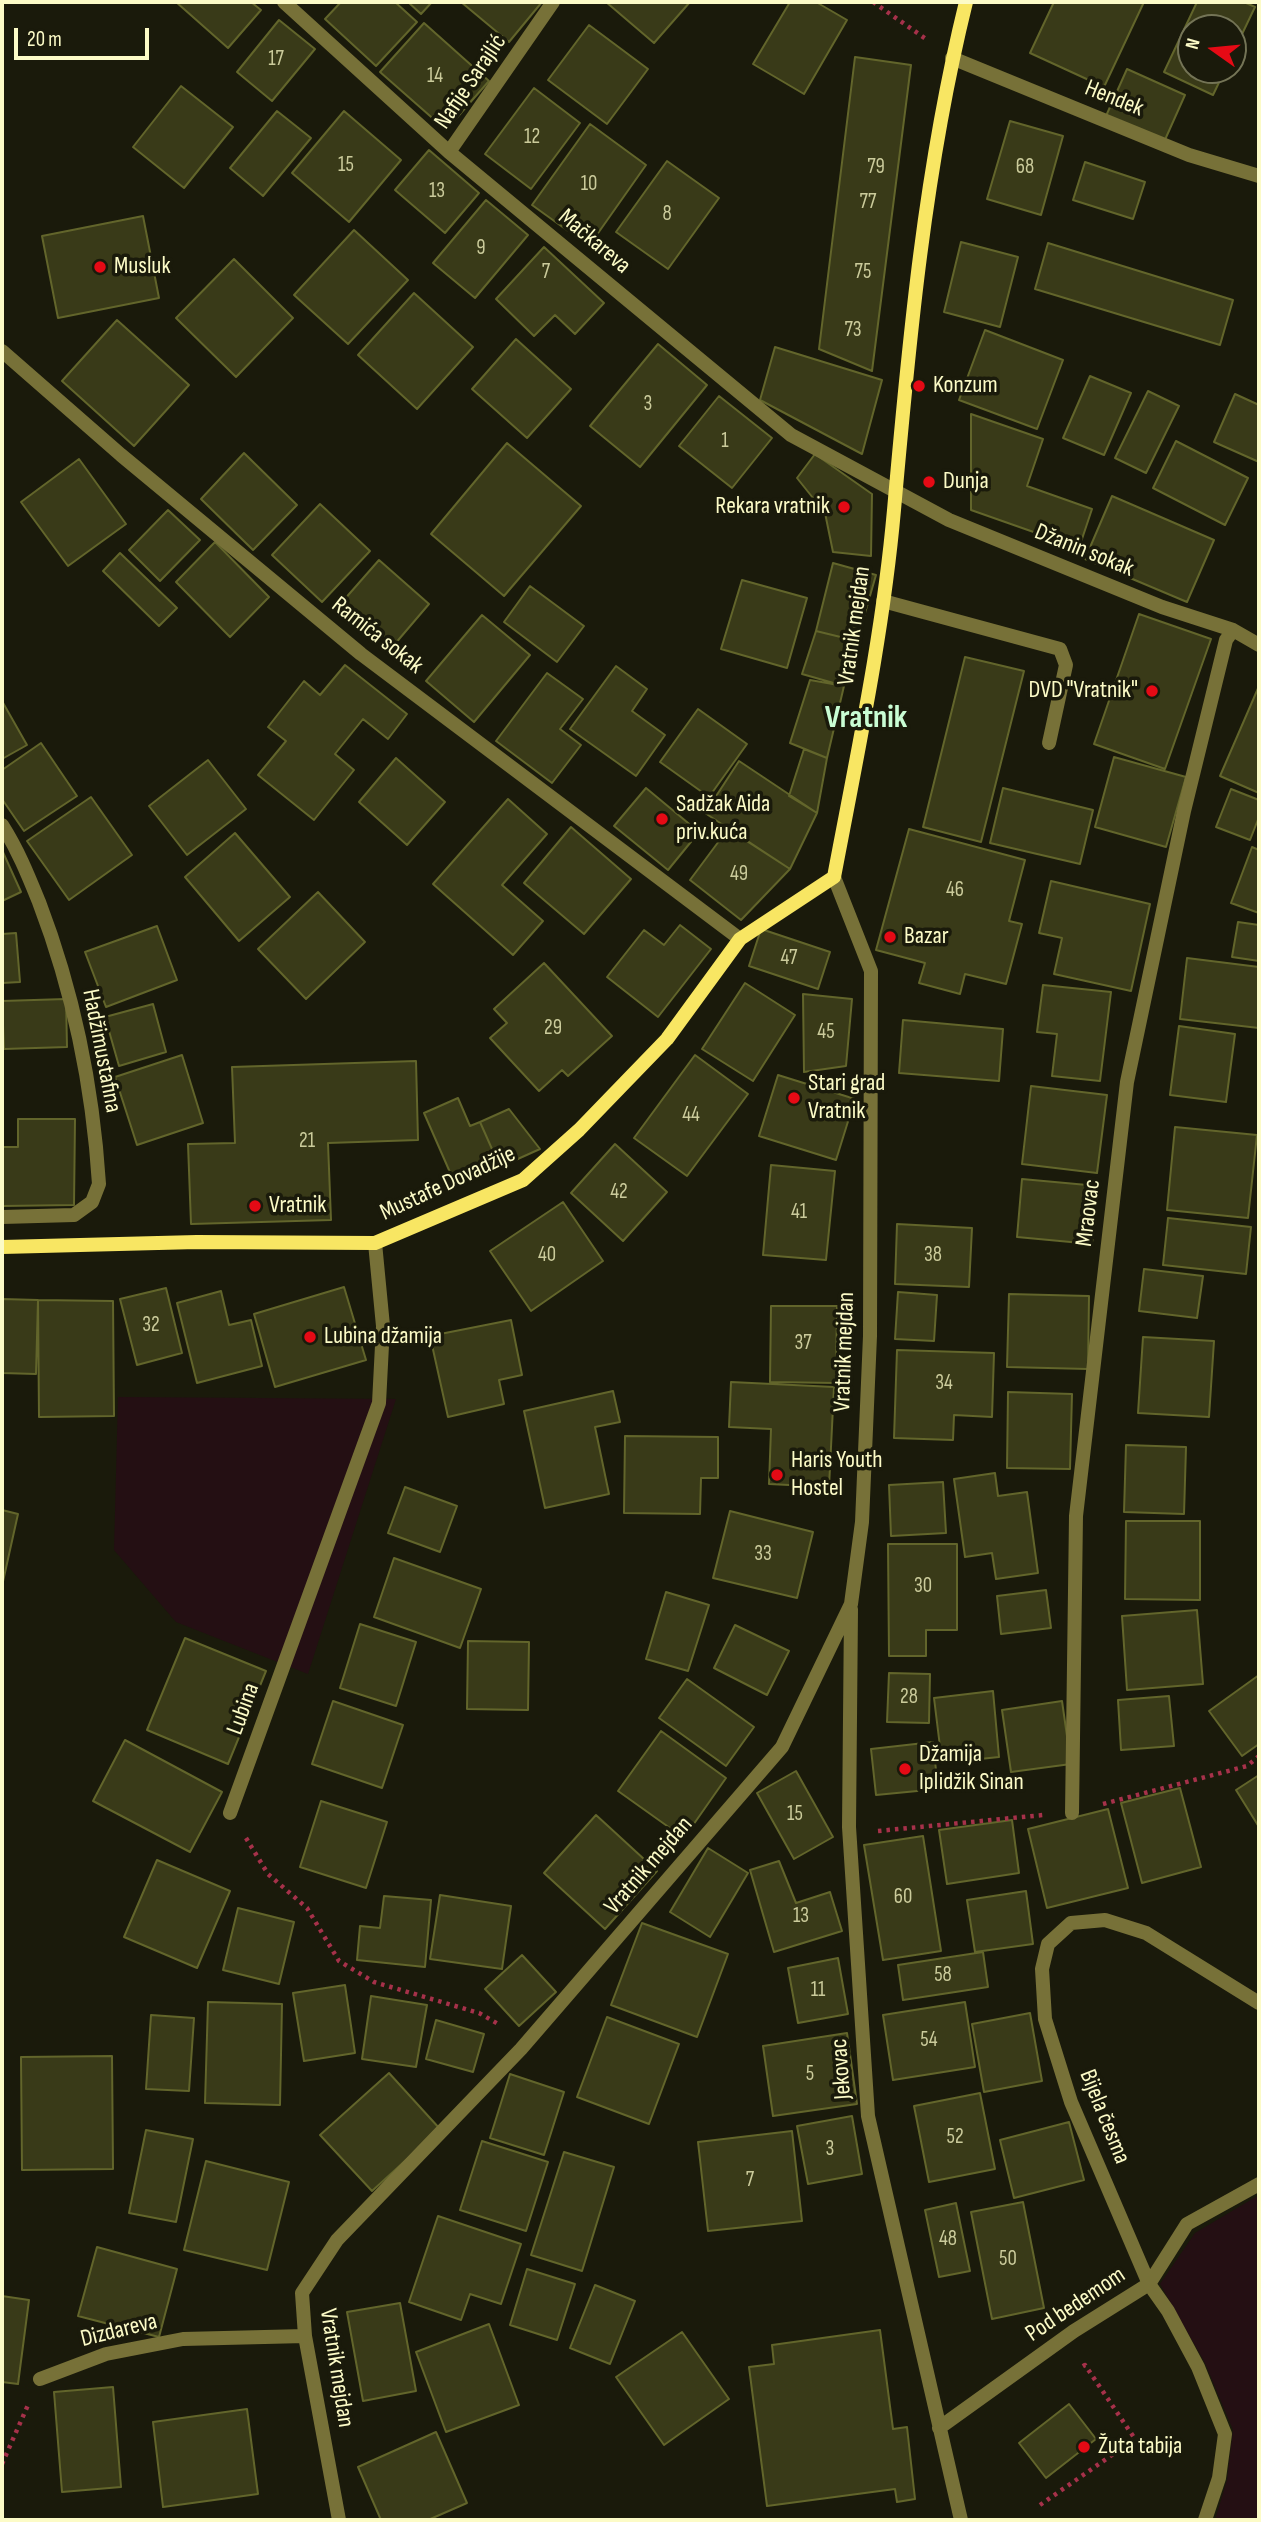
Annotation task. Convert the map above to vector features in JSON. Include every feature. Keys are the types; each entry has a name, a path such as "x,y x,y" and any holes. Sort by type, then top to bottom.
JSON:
{"street":[{"name":"Mačkareva","path":"284,2 449,152 792,435 895,492"},
{"name":"Nafije Sarajlić","path":"449,152 553,2"},
{"name":"Vratnik mejdan","path":"339,2520 305,2336 302,2293 337,2240 521,2049 782,1747 851,1604 862,1522 870,1336 871,971 834,877 877,649 920,248 952,58 966,2"},
{"name":"Hendek","path":"952,58 1189,155 1259,176"},
{"name":"Ramića sokak","path":"2,351 121,455 361,654 740,939"},
{"name":"Džanin sokak","path":"895,492 948,520 1162,607 1233,630 1259,645"},
{"path":"883,601 1060,649 1066,665 1049,743"},
{"name":"Mraovac","path":"1072,1813 1076,1516 1127,1082 1184,811 1226,640 1233,630"},
{"name":"Hadžimustafina","path":"2,825 19,851 56,948 83,1059 99,1184 92,1202 74,1215 2,1217"},
{"name":"Mustafe Dovadžije","path":"2,1247 197,1242 375,1244 523,1180 579,1130 667,1039 740,939 834,877"},
{"name":"Lubina","path":"230,1814 379,1403 383,1326 375,1244"},
{"name":"Jekovac","path":"851,1604 849,1827 868,2116 961,2520"},
{"name":"Bijela česma","path":"1205,2520 1219,2478 1225,2434 1198,2367 1168,2311 1149,2284 1071,2102 1045,2019 1042,1969 1048,1944 1071,1923 1105,1920 1146,1933 1259,2003"},
{"name":"Pod bedemom","path":"939,2428 1074,2331 1149,2284 1188,2224 1259,2184"},
{"name":"Dizdareva","path":"40,2379 106,2354 183,2339 305,2336"}],"path":[{"path":"873,2 952,58"},
{"path":"230,1814 268,1874 307,1908 339,1961 374,1982 479,2013 501,2026 521,2049"},
{"path":"1040,2505 1135,2439 1081,2358"},
{"path":"1077,2370 1085,2365"},
{"path":"2,2464 40,2379"}],"shaded area":[{"path":"118,1397 396,1399 308,1674 176,1622 114,1550"},
{"path":"1259,2195 1259,2520 1215,2520 1227,2480 1233,2430 1205,2363 1160,2284 1195,2233"}],"building":[{"path":"176,2 251,2 261,10 228,48"},
{"path":"341,2 395,2 417,22 376,66 325,19"},
{"path":"408,2 432,2 421,14"},
{"path":"461,2 542,2 509,42"},
{"path":"606,2 690,2 654,43"},
{"path":"790,2 816,2 847,20 804,94 753,64"},
{"path":"1054,2 1144,2 1104,87 1030,53"},
{"path":"1197,2 1244,2 1255,7 1247,24 1247,14 1191,14"},
{"path":"279,20 315,49 272,101 237,72"},
{"path":"424,23 489,81 446,130 380,72"},
{"path":"589,25 648,69 607,124 548,80"},
{"path":"1177,44 1177,78 1164,72"},
{"path":"855,57 911,65 872,371 819,349"},
{"path":"1127,69 1185,95 1164,142 1106,116"},
{"path":"1190,84 1218,84 1213,95"},
{"path":"181,86 233,127 184,188 133,147"},
{"path":"534,88 580,123 531,189 485,154"},
{"path":"277,111 311,138 263,196 230,168"},
{"path":"344,111 401,160 349,222 292,173"},
{"path":"1010,121 1063,136 1041,215 987,199"},
{"path":"590,124 646,165 589,246 532,205"},
{"path":"429,150 479,193 445,233 395,190"},
{"path":"667,161 719,198 668,269 616,232"},
{"path":"1085,162 1145,182 1133,219 1073,200"},
{"path":"486,200 528,235 475,298 433,263"},
{"name":"Musluk","path":"143,216 159,298 58,318 42,236"},
{"path":"354,230 408,280 348,344 294,295"},
{"path":"961,242 1018,257 1000,327 944,312"},
{"path":"1048,243 1233,300 1220,345 1035,289"},
{"path":"544,247 604,303 575,334 555,315 534,336 496,299"},
{"path":"234,259 293,318 236,377 176,318"},
{"path":"414,293 473,347 417,409 358,355"},
{"path":"117,320 189,385 134,446 62,381"},
{"path":"985,330 1063,360 1037,429 959,400"},
{"path":"516,339 571,389 527,438 472,389"},
{"path":"658,344 707,385 640,467 590,426"},
{"path":"775,347 882,380 862,454 760,400"},
{"path":"1090,376 1131,393 1104,455 1063,438"},
{"path":"1148,391 1179,406 1146,473 1115,458"},
{"path":"1235,394 1259,405 1259,462 1214,442"},
{"path":"719,396 772,438 732,488 679,446"},
{"path":"971,414 1043,439 1027,486 1092,509 1079,548 971,510"},
{"path":"1176,441 1248,478 1225,525 1153,488"},
{"path":"507,443 581,506 504,596 431,534"},
{"path":"244,453 297,505 253,550 201,499"},
{"path":"815,454 872,494 871,556 833,552 825,513 797,478"},
{"path":"79,459 126,524 68,566 21,502"},
{"path":"1112,496 1214,540 1187,602 1085,559"},
{"path":"320,504 370,551 322,602 272,555"},
{"path":"168,510 200,540 160,581 129,550"},
{"path":"215,542 269,597 230,637 176,582"},
{"path":"120,553 177,608 159,626 103,571"},
{"path":"379,560 429,604 394,645 343,601"},
{"path":"833,563 876,575 857,641 816,631"},
{"path":"742,580 807,598 787,668 721,649"},
{"path":"530,586 584,626 557,662 504,622"},
{"name":"DVD \"Vratnik\"","path":"1139,614 1211,639 1165,769 1094,744"},
{"path":"482,615 530,655 474,722 426,681"},
{"path":"816,631 857,641 844,686 802,674"},
{"path":"965,657 1024,671 981,842 923,827"},
{"path":"345,665 407,714 388,739 363,719 335,754 354,770 314,820 258,775 286,741 268,727 304,681 320,695"},
{"path":"616,666 647,689 632,711 665,735 636,776 570,729"},
{"path":"547,673 583,699 560,729 581,745 552,783 496,741"},
{"path":"810,680 844,686 827,758 790,743"},
{"path":"1259,686 1259,793 1220,776"},
{"path":"2,701 27,745 2,759"},
{"path":"698,709 747,744 709,797 660,762"},
{"path":"41,743 77,796 24,831 2,799 2,770"},
{"path":"804,749 827,758 817,813 789,796"},
{"path":"1114,757 1186,777 1166,847 1095,827"},
{"path":"396,758 445,802 407,845 359,802"},
{"path":"208,760 246,809 187,855 149,806"},
{"path":"739,761 817,813 790,869 705,813"},
{"path":"646,788 699,832 668,870 614,826"},
{"path":"1003,788 1093,810 1080,864 990,843"},
{"path":"1231,789 1259,800 1259,817 1250,840 1216,827"},
{"path":"91,797 132,855 69,900 27,841"},
{"path":"508,799 547,834 502,885 543,921 513,955 433,884"},
{"path":"571,827 631,879 584,934 524,883"},
{"path":"728,829 790,869 741,920 690,880"},
{"path":"909,829 1025,860 1009,921 1022,924 1006,984 965,974 960,994 919,983 925,963 876,950"},
{"path":"235,833 290,897 239,941 185,877"},
{"path":"1252,847 1259,850 1259,913 1231,903"},
{"path":"2,850 21,892 2,901"},
{"path":"1051,881 1150,904 1131,991 1054,974 1062,938 1039,933"},
{"path":"318,892 365,942 306,999 258,949"},
{"path":"1238,922 1259,925 1259,961 1232,957"},
{"path":"680,925 711,949 658,1017 607,977 644,930 664,945"},
{"path":"157,926 177,980 106,1007 85,952"},
{"path":"761,929 830,952 818,989 749,966"},
{"path":"16,933 20,982 2,983 2,934"},
{"path":"1187,958 1259,967 1259,1028 1180,1019"},
{"path":"544,963 612,1036 568,1076 562,1070 539,1091 490,1038 507,1023 494,1009"},
{"path":"745,983 795,1015 753,1081 702,1049"},
{"path":"1043,985 1111,992 1100,1081 1052,1076 1057,1034 1037,1032"},
{"path":"803,994 852,999 846,1066 804,1072"},
{"path":"66,999 67,1047 4,1049 2,1001"},
{"path":"153,1004 166,1052 119,1066 105,1017"},
{"path":"903,1020 1003,1029 999,1081 899,1073"},
{"path":"1179,1026 1235,1034 1226,1102 1170,1095"},
{"path":"182,1055 203,1123 137,1145 115,1077"},
{"path":"695,1055 748,1094 687,1176 634,1138"},
{"path":"416,1061 418,1140 328,1143 331,1220 191,1224 188,1144 235,1143 232,1067"},
{"path":"778,1075 855,1099 836,1160 759,1136"},
{"path":"1031,1086 1107,1095 1097,1173 1022,1164"},
{"path":"458,1098 470,1126 480,1122 500,1167 456,1186 424,1113"},
{"path":"509,1109 540,1149 500,1167 480,1122"},
{"path":"18,1119 75,1119 74,1205 2,1206 2,1147 18,1147"},
{"path":"1175,1127 1257,1135 1248,1218 1167,1210"},
{"path":"615,1144 667,1192 623,1241 571,1193"},
{"path":"771,1165 835,1171 826,1260 763,1255"},
{"path":"1022,1179 1098,1186 1092,1244 1017,1237"},
{"path":"563,1202 603,1261 531,1311 490,1251"},
{"path":"1168,1218 1251,1227 1246,1274 1163,1265"},
{"path":"897,1224 972,1228 969,1287 895,1284"},
{"path":"1144,1269 1203,1276 1197,1318 1139,1311"},
{"name":"Lubina džamija","path":"344,1287 366,1360 275,1387 254,1314"},
{"path":"166,1288 182,1353 137,1365 120,1299"},
{"path":"221,1291 229,1325 251,1320 262,1366 197,1383 177,1303"},
{"path":"898,1292 937,1295 934,1341 895,1339"},
{"path":"1009,1294 1089,1296 1088,1369 1007,1367"},
{"path":"2,1299 38,1300 36,1374 2,1373"},
{"path":"38,1300 113,1301 114,1416 39,1417"},
{"path":"771,1306 837,1306 836,1383 770,1382"},
{"path":"511,1320 522,1375 499,1380 504,1404 448,1417 430,1336"},
{"path":"1143,1337 1214,1341 1209,1417 1138,1413"},
{"path":"897,1350 994,1353 992,1417 954,1415 953,1440 894,1438"},
{"path":"731,1382 834,1387 829,1487 769,1484 771,1429 729,1427"},
{"path":"613,1391 620,1422 595,1427 609,1494 545,1508 524,1411"},
{"path":"1008,1392 1072,1394 1070,1469 1007,1468"},
{"path":"625,1436 718,1437 718,1478 701,1478 700,1514 624,1513"},
{"path":"1126,1445 1186,1447 1184,1514 1124,1512"},
{"path":"995,1473 998,1496 1027,1492 1038,1573 996,1579 992,1553 965,1557 954,1479"},
{"path":"943,1482 946,1533 891,1536 889,1485"},
{"path":"405,1487 457,1506 440,1552 388,1533"},
{"path":"2,1510 18,1514 2,1586"},
{"path":"730,1511 813,1532 797,1598 713,1578"},
{"path":"1126,1521 1200,1521 1200,1600 1125,1599"},
{"path":"888,1544 957,1544 957,1630 926,1630 926,1656 889,1656"},
{"path":"394,1558 481,1589 460,1648 374,1617"},
{"path":"1046,1590 1051,1628 1001,1634 997,1596"},
{"path":"666,1592 709,1605 688,1671 646,1659"},
{"path":"1197,1610 1203,1684 1127,1690 1122,1616"},
{"path":"360,1624 416,1642 396,1706 340,1688"},
{"path":"735,1625 789,1651 767,1695 714,1668"},
{"path":"185,1638 266,1671 228,1764 147,1730"},
{"path":"468,1641 529,1642 528,1710 467,1709"},
{"path":"889,1673 930,1674 929,1723 887,1722"},
{"path":"1259,1675 1259,1744 1242,1756 1209,1711"},
{"path":"687,1679 754,1727 726,1766 659,1718"},
{"path":"993,1691 999,1757 942,1763 934,1698"},
{"path":"1169,1696 1174,1746 1121,1750 1118,1700"},
{"path":"333,1701 403,1725 382,1788 312,1764"},
{"path":"1062,1701 1071,1764 1011,1772 1002,1710"},
{"path":"661,1731 726,1778 684,1838 618,1791"},
{"path":"125,1740 222,1792 190,1852 93,1801"},
{"name":"Džamija Iplidžik Sinan","path":"933,1742 938,1789 876,1795 871,1749"},
{"path":"796,1771 833,1837 794,1859 757,1793"},
{"path":"1259,1775 1259,1827 1236,1790"},
{"path":"1180,1788 1201,1867 1142,1883 1121,1803"},
{"path":"321,1801 387,1822 366,1888 300,1867"},
{"path":"1108,1809 1128,1888 1047,1908 1028,1829"},
{"path":"596,1815 657,1871 605,1929 544,1873"},
{"path":"1012,1820 1019,1873 947,1884 939,1830"},
{"path":"923,1836 941,1951 883,1960 864,1845"},
{"path":"708,1848 748,1873 710,1937 670,1912"},
{"path":"157,1860 230,1891 197,1968 124,1937"},
{"path":"779,1861 796,1903 830,1892 842,1931 774,1952 750,1870"},
{"path":"1026,1891 1033,1944 975,1952 967,1900"},
{"path":"440,1895 511,1906 502,1969 430,1959"},
{"path":"384,1896 431,1900 425,1967 357,1960 360,1926 380,1928"},
{"path":"238,1908 294,1922 279,1984 223,1970"},
{"path":"642,1923 728,1954 697,2037 611,2005"},
{"path":"983,1952 988,1987 903,2000 898,1965"},
{"path":"522,1955 556,1992 519,2026 485,1989"},
{"path":"838,1958 848,2014 798,2023 788,1968"},
{"path":"345,1985 355,2053 304,2061 293,1993"},
{"path":"371,1996 427,2005 416,2067 362,2059"},
{"path":"208,2002 282,2004 280,2105 205,2103"},
{"path":"965,2002 975,2067 893,2080 883,2015"},
{"path":"1030,2013 1042,2081 984,2092 972,2024"},
{"path":"151,2015 194,2018 189,2091 146,2089"},
{"path":"607,2017 679,2044 649,2124 577,2097"},
{"path":"436,2020 484,2034 473,2072 426,2059"},
{"path":"847,2033 857,2104 773,2116 763,2046"},
{"path":"112,2056 113,2169 22,2170 21,2057"},
{"path":"389,2073 440,2129 372,2191 320,2135"},
{"path":"510,2074 564,2092 544,2155 490,2138"},
{"path":"980,2093 995,2169 929,2182 914,2106"},
{"path":"852,2116 862,2174 808,2184 797,2126"},
{"path":"1069,2122 1084,2180 1014,2198 1000,2140"},
{"path":"146,2130 193,2139 176,2222 129,2213"},
{"path":"792,2131 802,2221 708,2231 698,2142"},
{"path":"482,2141 548,2162 526,2231 460,2210"},
{"path":"564,2152 614,2167 582,2271 531,2255"},
{"path":"206,2161 289,2182 267,2270 184,2250"},
{"path":"1023,2202 1044,2308 992,2319 971,2212"},
{"path":"956,2203 970,2271 939,2277 925,2210"},
{"path":"438,2216 521,2244 501,2304 470,2294 461,2320 409,2302"},
{"path":"97,2247 177,2269 159,2337 78,2316"},
{"path":"527,2269 575,2284 557,2340 510,2325"},
{"path":"595,2285 635,2301 610,2364 570,2348"},
{"path":"2,2296 29,2300 18,2384 2,2382"},
{"path":"400,2303 416,2391 363,2401 347,2312"},
{"path":"489,2324 519,2405 446,2432 416,2352"},
{"path":"880,2330 893,2429 907,2427 915,2499 897,2502 895,2489 767,2506 749,2367 774,2364 772,2345"},
{"path":"682,2332 729,2399 664,2445 616,2377"},
{"path":"113,2387 121,2487 62,2492 54,2392"},
{"path":"1069,2404 1096,2439 1046,2478 1019,2443"},
{"path":"247,2409 258,2494 163,2507 153,2422"},
{"path":"436,2432 467,2503 428,2520 381,2520 358,2467"}],"place":[{"name":"Musluk","path":"100,267"},
{"name":"Konzum","path":"919,386"},
{"name":"Dunja","path":"929,482"},
{"name":"Rekara vratnik","path":"844,507"},
{"name":"DVD \"Vratnik\"","path":"1152,691"},
{"name":"Sadžak Aida priv.kuća","path":"662,819"},
{"name":"Bazar","path":"890,937"},
{"name":"Stari grad Vratnik","path":"794,1098"},
{"name":"Vratnik","path":"255,1206"},
{"name":"Lubina džamija","path":"310,1337"},
{"name":"Haris Youth Hostel","path":"777,1475"},
{"name":"Džamija Iplidžik Sinan","path":"905,1769"},
{"name":"Žuta tabija","path":"1084,2447"}],"district":[{"name":"Vratnik","path":"866,719"}]}
